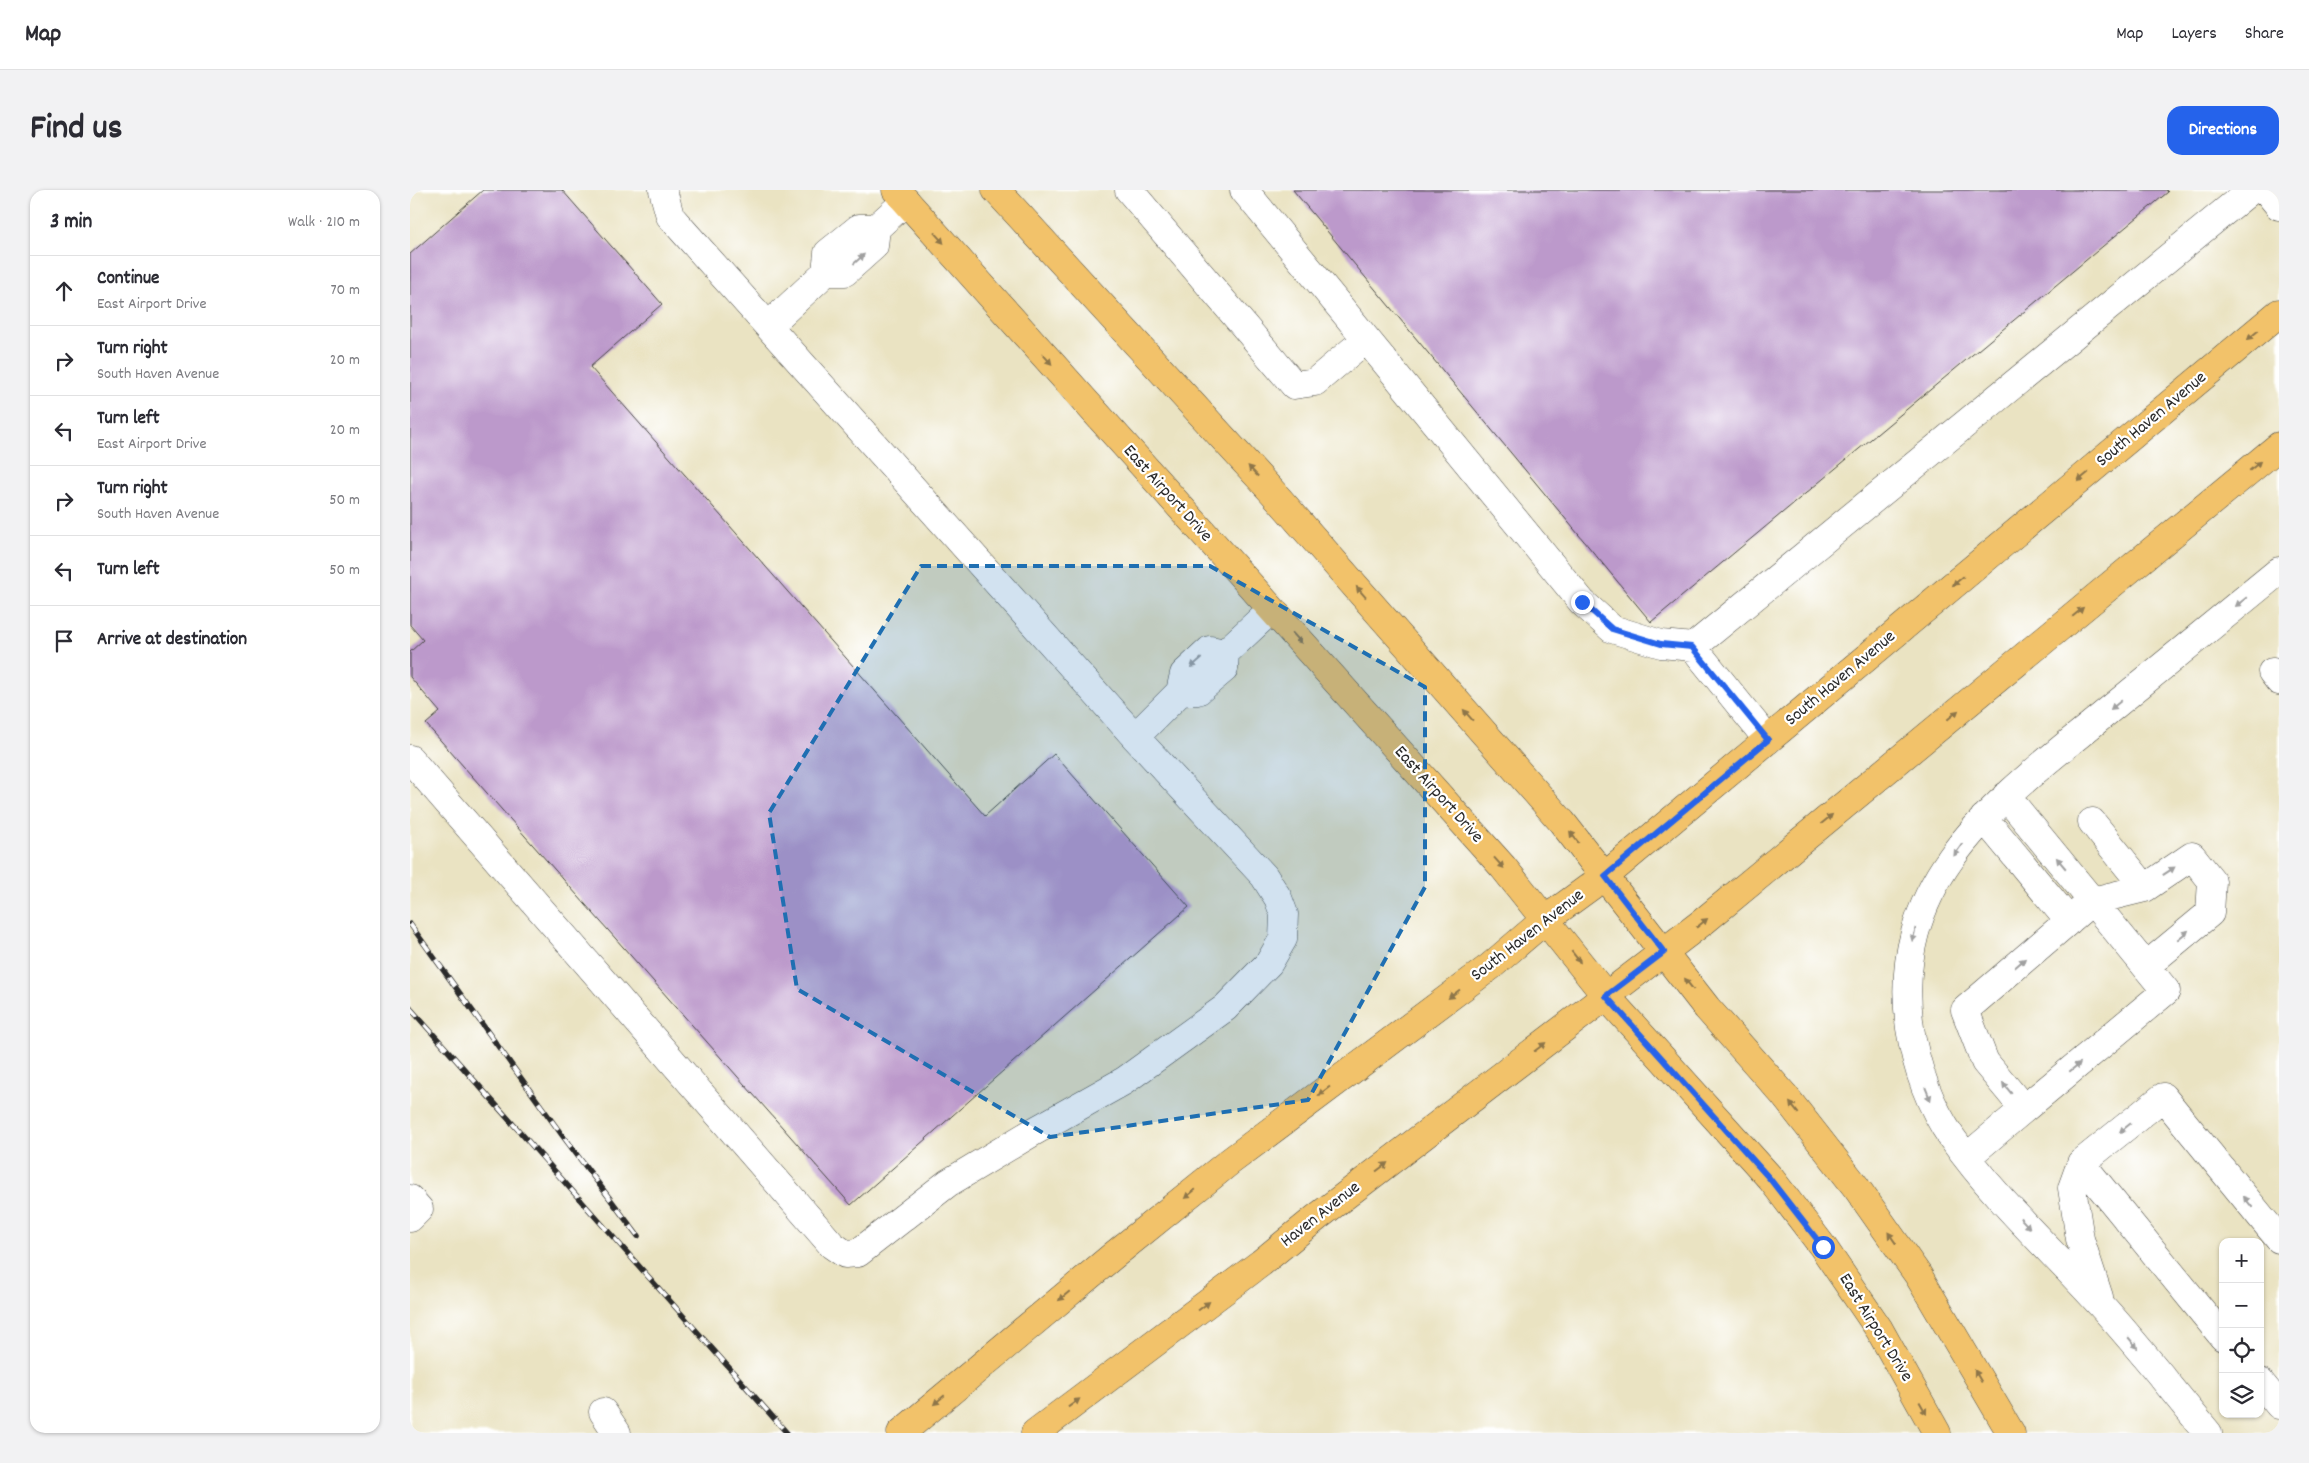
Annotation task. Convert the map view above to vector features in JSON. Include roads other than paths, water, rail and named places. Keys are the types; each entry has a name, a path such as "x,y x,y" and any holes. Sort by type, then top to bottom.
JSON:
{"main road":[{"path":"996,190 1278,498 1557,816 1714,1016 1784,1095 1856,1187 1918,1275 2010,1433"},
{"name":"East Airport Drive","path":"901,196 1503,867 1606,996 1770,1179 1823,1247 1879,1329 1937,1433"},
{"name":"South Haven Avenue","path":"901,1433 1114,1255 1228,1163 1491,966 1546,919 1605,876 2279,314"},
{"path":"1606,996 1704,921 2279,446"},
{"name":"Haven Avenue","path":"1035,1433 1254,1268 1316,1218 1606,996"}],"lane":[{"path":"410,759 832,1246 845,1254 858,1253 948,1183 1132,1075 1225,1008 1269,963 1284,939 1284,914 1278,898 1264,876 1135,736 670,216 662,190"},
{"path":"1129,190 1294,385 1315,382 1366,339"},
{"path":"1244,190 1582,602 1612,629 1661,644 1692,647 2251,190"},
{"path":"2266,190 2279,206"},
{"path":"768,326 826,272 845,272 874,246 876,228 901,196"},
{"path":"2208,1433 2102,1306 1982,1176 1951,1137 1934,1108 1913,1046 1908,1011 1908,971 1914,932 1930,889 1967,836 2006,796 2279,571"},
{"path":"1135,736 1180,692 1198,691 1224,669 1225,653 1272,610"},
{"path":"1692,647 1768,740"},
{"path":"1967,1157 2166,991 2006,796"},
{"path":"1984,818 2069,921"},
{"path":"2092,822 2145,888"},
{"path":"2024,1109 1986,1062 1965,1010 2092,901 2145,888 2192,856 2212,881 2210,913 2146,966"},
{"path":"2102,1306 2080,1239 2072,1188 2081,1163 2162,1097 2279,1239"},
{"path":"2081,1163 2219,1332"},
{"path":"410,1199 420,1209 410,1218"},
{"path":"2264,1387 2279,1405"}],"railway":[{"path":"410,924 562,1135 638,1236"},
{"path":"410,1008 787,1433"}]}
